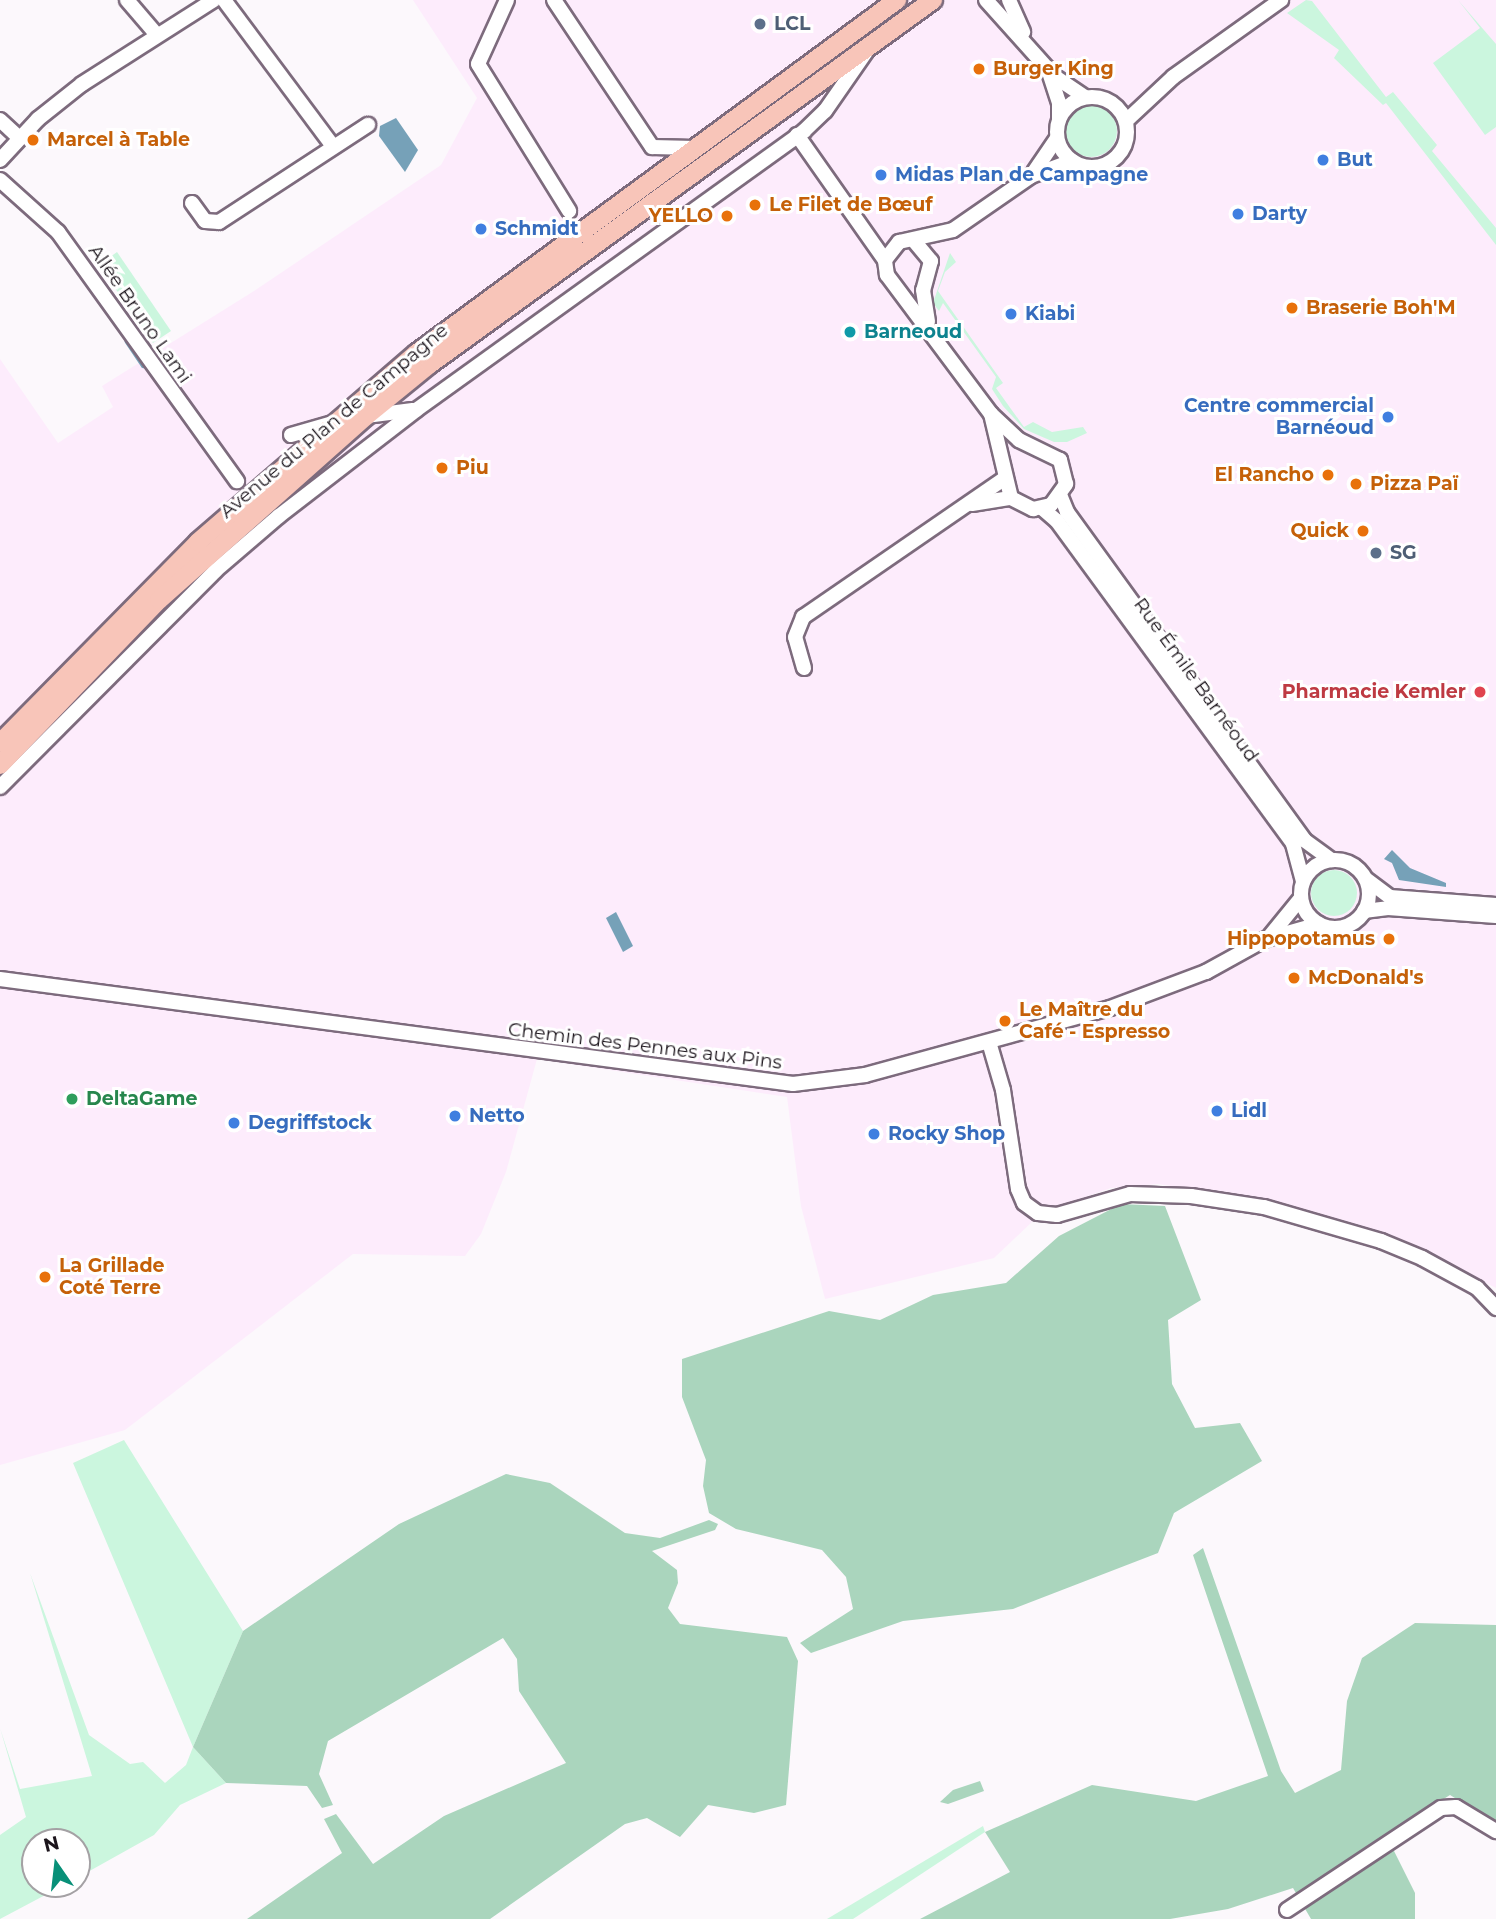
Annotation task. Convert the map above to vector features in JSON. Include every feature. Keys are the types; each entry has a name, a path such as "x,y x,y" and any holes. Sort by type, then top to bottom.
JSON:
{"main road":[{"name":"Avenue du Plan de Campagne","path":"0,743 143,593 426,346 897,0"},
{"name":"Avenue du Plan de Campagne","path":"0,765 159,600 366,416 430,364 933,0"}],"street":[{"path":"127,0 157,36"},
{"path":"0,160 19,138 82,84 214,0"},
{"path":"224,0 332,145"},
{"path":"507,0 478,64 569,211"},
{"path":"554,0 652,147 695,148"},
{"path":"986,0 1026,40 1051,74 1084,97 1116,105 1159,88"},
{"path":"1010,0 1026,40"},
{"path":"1126,121 1159,88 1281,0"},
{"path":"0,787 215,571 416,410 797,135 825,111 870,45"},
{"path":"1031,176 1057,138 1059,119 1051,74"},
{"path":"1059,119 1074,101 1084,97"},
{"path":"885,260 899,242 915,242 953,230 1031,176 1072,161 1094,167 1116,158 1126,141 1126,121 1116,105"},
{"path":"0,120 19,138"},
{"path":"192,203 205,221 219,222 332,145 368,125"},
{"path":"797,135 885,260 892,281 905,287 925,279"},
{"path":"1057,138 1072,161"},
{"name":"Allée Bruno Lami","path":"0,180 58,232 237,481"},
{"path":"928,325 925,279 931,261 953,230"},
{"path":"915,242 926,250 931,261"},
{"name":"Rue Émile Barnéoud","path":"892,281 928,325 991,414 1018,440 1053,454 1064,468 1061,497 1067,512 1304,840 1332,860"},
{"path":"366,416 416,410"},
{"name":"Rue Émile Barnéoud","path":"991,414 1011,498 1024,507 1042,509 1057,521 1293,844 1303,883"},
{"path":"291,435 338,421"},
{"path":"804,668 795,637 803,617 967,505 1006,473 1017,454 1035,448"},
{"path":"1042,509 1061,497"},
{"path":"967,505 1011,498"},
{"path":"1496,905 1390,897 1366,879 1354,865 1332,860 1314,867 1303,883 1301,898 1319,924 1342,927 1364,911 1388,908 1496,916"},
{"path":"1364,911 1368,901 1366,879"},
{"name":"Chemin des Pennes aux Pins","path":"1266,939 1301,898"},
{"name":"Chemin des Pennes aux Pins","path":"0,978 793,1084 865,1075 989,1042 1157,992 1230,961 1266,939 1319,924"},
{"path":"989,1042 1003,1090 1018,1189 1024,1203 1038,1213 1057,1215 1130,1194 1192,1196 1264,1207 1381,1241 1422,1258 1470,1283 1496,1308"},
{"path":"1287,1910 1441,1808 1456,1807 1496,1830"}],"shaded area":[{"path":"413,0 1496,0 1496,1288 1402,1242 1272,1202 1158,1184 1111,1188 1065,1204 1033,1221 994,1258 825,1299 801,1206 787,1097 537,1059 506,1172 481,1234 465,1256 353,1254 125,1430 0,1465 0,359 58,443 113,407 102,386 257,289 441,165 477,98"}],"green space":[{"path":"1306,0 1312,1 1386,97 1393,92 1437,145 1432,151 1496,228 1496,245 1386,103 1383,105 1334,58 1339,50 1287,13"},
{"path":"1458,0 1496,44 1496,127 1485,135 1433,63 1480,28"},
{"path":"1091,105 1110,112 1117,131 1110,150 1091,157 1072,150 1065,131 1072,112"},
{"path":"117,252 171,331 153,343 99,265"},
{"path":"950,253 956,262 945,272 938,291 1003,383 996,388 1024,427 1033,422 1052,432 1083,427 1087,433 1067,442 1054,442 1024,429 1003,406 992,389 996,377 943,303 939,311 933,303"},
{"path":"1334,870 1350,877 1357,893 1350,909 1334,916 1318,909 1311,893 1318,877"},
{"path":"1121,1204 1165,1206 1201,1300 1168,1320 1172,1384 1195,1428 1240,1423 1262,1461 1174,1513 1158,1553 1013,1609 903,1621 811,1653 800,1643 853,1609 846,1577 822,1550 736,1529 709,1513 703,1486 706,1460 682,1397 682,1359 829,1311 880,1320 933,1295 1006,1283 1059,1236"},
{"path":"124,1440 243,1631 193,1747 73,1463"},
{"path":"506,1474 550,1483 625,1533 660,1538 709,1520 718,1524 715,1530 652,1551 677,1570 678,1583 668,1608 680,1624 787,1637 798,1661 786,1805 754,1813 708,1805 680,1837 647,1818 625,1824 490,1919 247,1919 342,1853 324,1819 336,1814 373,1864 444,1816 566,1763 519,1691 517,1659 503,1638 328,1741 319,1774 333,1805 322,1808 307,1786 226,1783 193,1747 243,1631 399,1524"},
{"path":"1203,1548 1281,1771 1295,1793 1341,1770 1347,1701 1362,1658 1415,1623 1496,1625 1496,1823 1450,1795 1386,1835 1415,1893 1415,1919 1311,1919 1293,1888 1228,1909 1170,1919 920,1919 1010,1872 985,1832 1092,1785 1196,1801 1268,1776 1193,1555"},
{"path":"30,1573 89,1735 130,1764 143,1762 165,1783 186,1765 193,1747 226,1783 180,1805 154,1835 91,1870 91,1828 21,1828 21,1898 40,1898 0,1919 0,1835 26,1817 0,1728 20,1789 92,1776"},
{"path":"980,1781 984,1791 948,1804 940,1802 953,1790"},
{"path":"983,1826 985,1832 853,1919 827,1919"}],"water":[{"path":"396,118 418,150 405,172 379,136 380,126"},
{"path":"1392,850 1410,868 1446,883 1446,887 1399,880 1392,863 1384,859"},
{"path":"616,912 633,946 623,952 606,918"}],"waterway":[{"path":"127,341 143,365 147,364"}],"place":[{"name":"LCL","path":"760,24"},
{"name":"Burger King","path":"979,69"},
{"name":"Marcel à Table","path":"33,140"},
{"name":"But","path":"1323,160"},
{"name":"Midas Plan de Campagne","path":"881,175"},
{"name":"Le Filet de Bœuf","path":"755,205"},
{"name":"Darty","path":"1238,214"},
{"name":"YELLO","path":"727,216"},
{"name":"Schmidt","path":"481,229"},
{"name":"Braserie Boh'M","path":"1292,308"},
{"name":"Kiabi","path":"1011,314"},
{"name":"Barneoud","path":"850,332"},
{"name":"Centre commercial Barnéoud","path":"1388,417"},
{"name":"Piu","path":"442,468"},
{"name":"El Rancho","path":"1328,475"},
{"name":"Pizza Paï","path":"1356,484"},
{"name":"Quick","path":"1363,531"},
{"name":"SG","path":"1376,553"},
{"name":"Pharmacie Kemler","path":"1480,692"},
{"name":"Hippopotamus","path":"1389,939"},
{"name":"McDonald's","path":"1294,978"},
{"name":"Le Maître du Café - Espresso","path":"1005,1021"},
{"name":"DeltaGame","path":"72,1099"},
{"name":"Lidl","path":"1217,1111"},
{"name":"Netto","path":"455,1116"},
{"name":"Degriffstock","path":"234,1123"},
{"name":"Rocky Shop","path":"874,1134"},
{"name":"La Grillade Coté Terre","path":"45,1277"}]}
